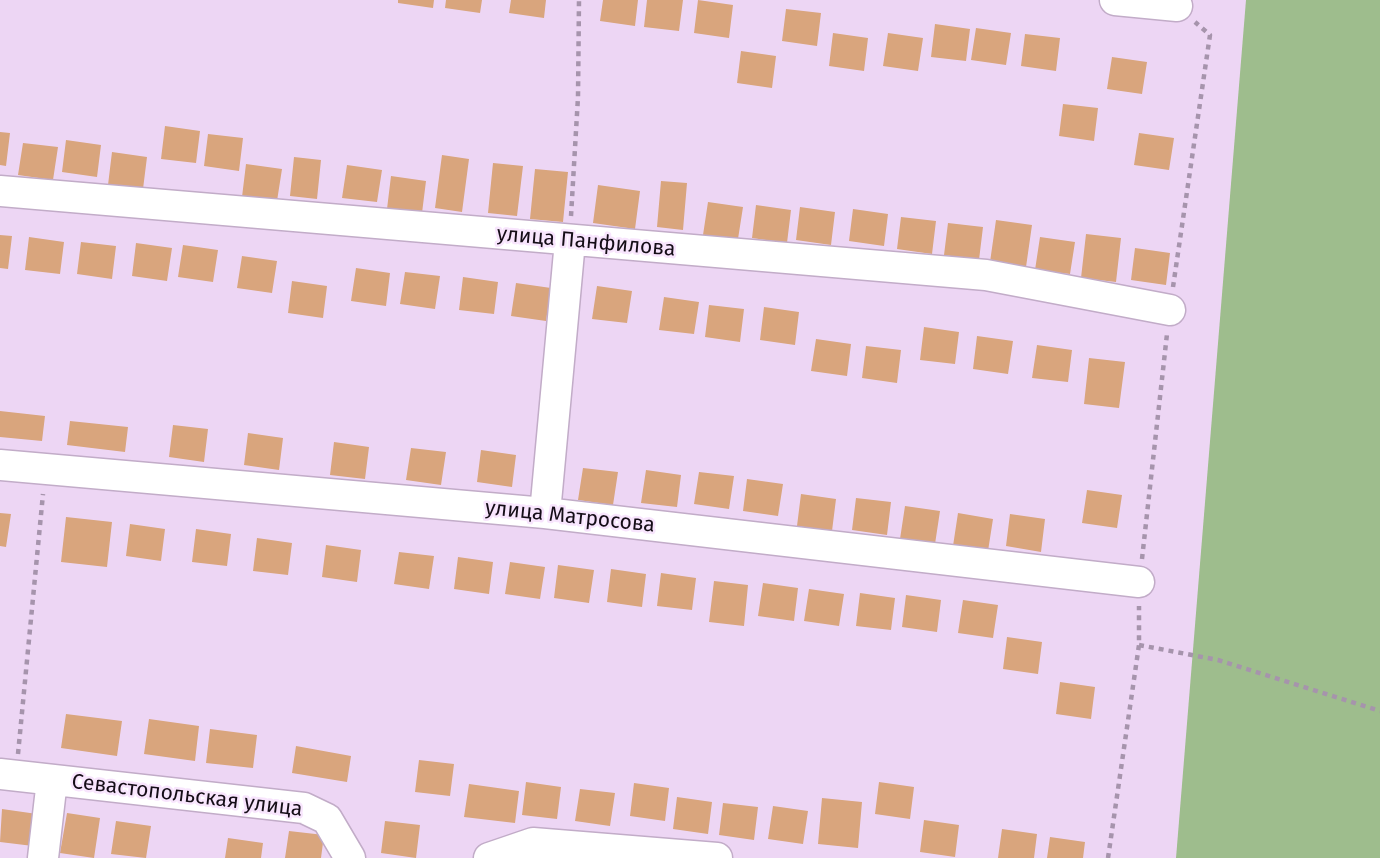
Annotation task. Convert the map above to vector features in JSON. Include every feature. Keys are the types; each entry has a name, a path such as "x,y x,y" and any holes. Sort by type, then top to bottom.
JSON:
{"street":[{"path":"1115,0 1177,6"},
{"name":"улица Панфилова","path":"0,191 986,275 1170,310"},
{"path":"545,513 570,241"},
{"name":"улица Матросова","path":"0,465 545,513 1139,582"},
{"name":"Севастопольская улица","path":"8,775 304,808 327,819 350,858"},
{"path":"43,858 52,780"},
{"path":"489,858 533,843 717,858"}],"path":[{"path":"570,241 578,97 579,0"},
{"path":"8,775 45,469"},
{"path":"1108,858 1139,645 1139,582"},
{"path":"1139,645 1218,660 1380,711"}],"green space":[{"path":"1246,0 1380,0 1380,858 1176,858"}],"building":[{"path":"398,0 434,0 433,8 398,3"},
{"path":"446,0 482,0 480,13 445,8"},
{"path":"511,0 546,0 544,18 509,13"},
{"path":"603,0 638,0 635,26 600,21"},
{"path":"647,0 683,0 679,31 644,27"},
{"path":"698,0 733,5 729,38 694,33"},
{"path":"786,9 821,13 817,46 782,41"},
{"path":"935,24 970,29 966,61 931,57"},
{"path":"976,28 1011,33 1006,65 971,60"},
{"path":"833,33 868,38 864,71 829,66"},
{"path":"888,33 923,38 918,71 883,66"},
{"path":"1025,34 1060,38 1056,71 1021,66"},
{"path":"741,51 776,56 772,88 737,83"},
{"path":"1112,57 1147,62 1142,94 1107,89"},
{"path":"1063,104 1098,108 1094,141 1059,136"},
{"path":"165,126 200,131 196,163 161,159"},
{"path":"0,132 10,133 6,166 0,165"},
{"path":"1139,133 1174,138 1169,170 1134,165"},
{"path":"208,134 243,138 239,171 204,166"},
{"path":"66,140 101,145 97,177 62,172"},
{"path":"23,143 58,147 53,180 18,175"},
{"path":"112,152 147,157 143,189 108,185"},
{"path":"442,155 469,159 462,212 435,208"},
{"path":"294,157 321,160 317,199 290,196"},
{"path":"493,163 523,166 517,216 488,213"},
{"path":"246,164 282,169 277,201 242,197"},
{"path":"347,165 382,170 377,202 342,198"},
{"path":"535,169 568,172 563,222 530,219"},
{"path":"391,176 426,181 422,213 387,209"},
{"path":"661,181 687,183 683,230 657,227"},
{"path":"598,185 640,191 635,229 593,223"},
{"path":"708,202 743,207 738,239 703,235"},
{"path":"756,205 791,210 787,243 752,238"},
{"path":"800,207 835,212 831,245 796,240"},
{"path":"853,209 888,214 884,246 849,241"},
{"path":"901,217 936,221 932,254 897,249"},
{"path":"996,220 1032,225 1026,267 990,262"},
{"path":"948,223 983,227 979,260 944,255"},
{"path":"1086,234 1121,238 1116,282 1081,278"},
{"path":"0,235 12,236 8,269 0,268"},
{"path":"29,237 64,242 60,274 25,270"},
{"path":"1040,237 1075,242 1070,274 1035,270"},
{"path":"81,242 116,246 112,279 77,274"},
{"path":"136,243 172,248 167,281 132,276"},
{"path":"183,245 218,250 213,282 178,277"},
{"path":"1135,248 1170,253 1166,285 1131,280"},
{"path":"242,256 277,261 272,293 237,288"},
{"path":"356,268 390,273 386,306 351,301"},
{"path":"405,272 440,276 435,309 400,304"},
{"path":"463,277 498,282 494,314 459,310"},
{"path":"292,281 327,286 323,318 288,313"},
{"path":"516,283 551,288 546,321 511,316"},
{"path":"597,286 632,291 627,323 592,319"},
{"path":"664,297 699,302 694,334 659,330"},
{"path":"709,305 744,309 740,342 705,337"},
{"path":"764,307 799,312 795,345 760,340"},
{"path":"924,327 959,332 955,364 920,360"},
{"path":"977,336 1013,341 1008,374 973,369"},
{"path":"816,339 851,344 847,376 811,371"},
{"path":"1037,345 1072,350 1068,382 1032,378"},
{"path":"866,346 901,350 897,383 862,378"},
{"path":"1089,358 1125,362 1119,408 1084,404"},
{"path":"0,411 45,416 42,441 0,437"},
{"path":"70,421 128,427 125,452 67,445"},
{"path":"173,425 208,429 204,462 169,457"},
{"path":"248,433 283,438 279,470 244,465"},
{"path":"334,442 369,447 365,479 330,475"},
{"path":"411,448 446,452 441,485 406,480"},
{"path":"481,450 516,455 512,487 477,482"},
{"path":"583,468 618,472 613,505 578,500"},
{"path":"646,470 681,475 677,507 641,503"},
{"path":"699,472 734,476 729,509 694,504"},
{"path":"747,479 783,484 778,516 743,511"},
{"path":"1087,490 1122,495 1117,528 1082,523"},
{"path":"801,494 836,499 832,531 797,526"},
{"path":"856,498 891,502 887,535 852,530"},
{"path":"905,506 940,511 935,544 900,539"},
{"path":"0,513 11,514 6,547 0,546"},
{"path":"958,513 993,519 988,551 953,546"},
{"path":"1010,514 1045,519 1041,552 1006,546"},
{"path":"66,517 112,522 107,567 61,562"},
{"path":"130,524 165,529 161,561 126,556"},
{"path":"196,529 231,534 227,566 192,562"},
{"path":"257,538 292,543 288,575 253,571"},
{"path":"326,545 361,550 357,582 322,577"},
{"path":"399,552 434,556 429,589 394,584"},
{"path":"458,557 493,562 489,594 454,589"},
{"path":"510,562 545,567 540,599 505,594"},
{"path":"558,565 594,570 589,603 554,598"},
{"path":"611,569 646,574 642,607 607,602"},
{"path":"661,573 696,578 692,610 657,606"},
{"path":"714,581 748,585 744,626 709,622"},
{"path":"763,583 798,588 794,621 758,616"},
{"path":"809,589 844,594 839,626 804,621"},
{"path":"860,593 895,598 891,630 856,626"},
{"path":"906,595 941,600 937,632 902,627"},
{"path":"963,600 998,605 993,638 958,633"},
{"path":"1007,637 1042,642 1038,674 1003,669"},
{"path":"1060,682 1095,687 1091,719 1056,714"},
{"path":"66,714 122,721 117,756 61,748"},
{"path":"149,719 199,726 195,761 144,754"},
{"path":"210,729 257,735 253,768 206,763"},
{"path":"296,746 351,756 347,782 292,773"},
{"path":"419,760 454,764 450,796 415,792"},
{"path":"526,782 561,787 557,819 522,815"},
{"path":"879,782 914,787 910,819 875,814"},
{"path":"634,783 669,788 665,821 630,816"},
{"path":"469,784 519,791 515,823 464,817"},
{"path":"580,789 615,793 610,826 575,821"},
{"path":"677,797 712,802 708,834 673,829"},
{"path":"822,798 862,802 858,848 818,844"},
{"path":"723,803 758,807 754,840 719,835"},
{"path":"773,806 808,811 803,844 768,839"},
{"path":"2,809 37,814 33,846 0,842"},
{"path":"67,813 100,818 94,858 60,853"},
{"path":"924,820 959,825 955,857 920,852"},
{"path":"116,821 151,826 146,858 111,854"},
{"path":"385,821 420,825 416,858 381,853"},
{"path":"1002,829 1037,834 1034,858 998,858"},
{"path":"289,831 324,835 321,858 285,858"},
{"path":"1050,837 1085,842 1083,858 1047,858"},
{"path":"228,838 263,843 261,858 225,858"}]}
